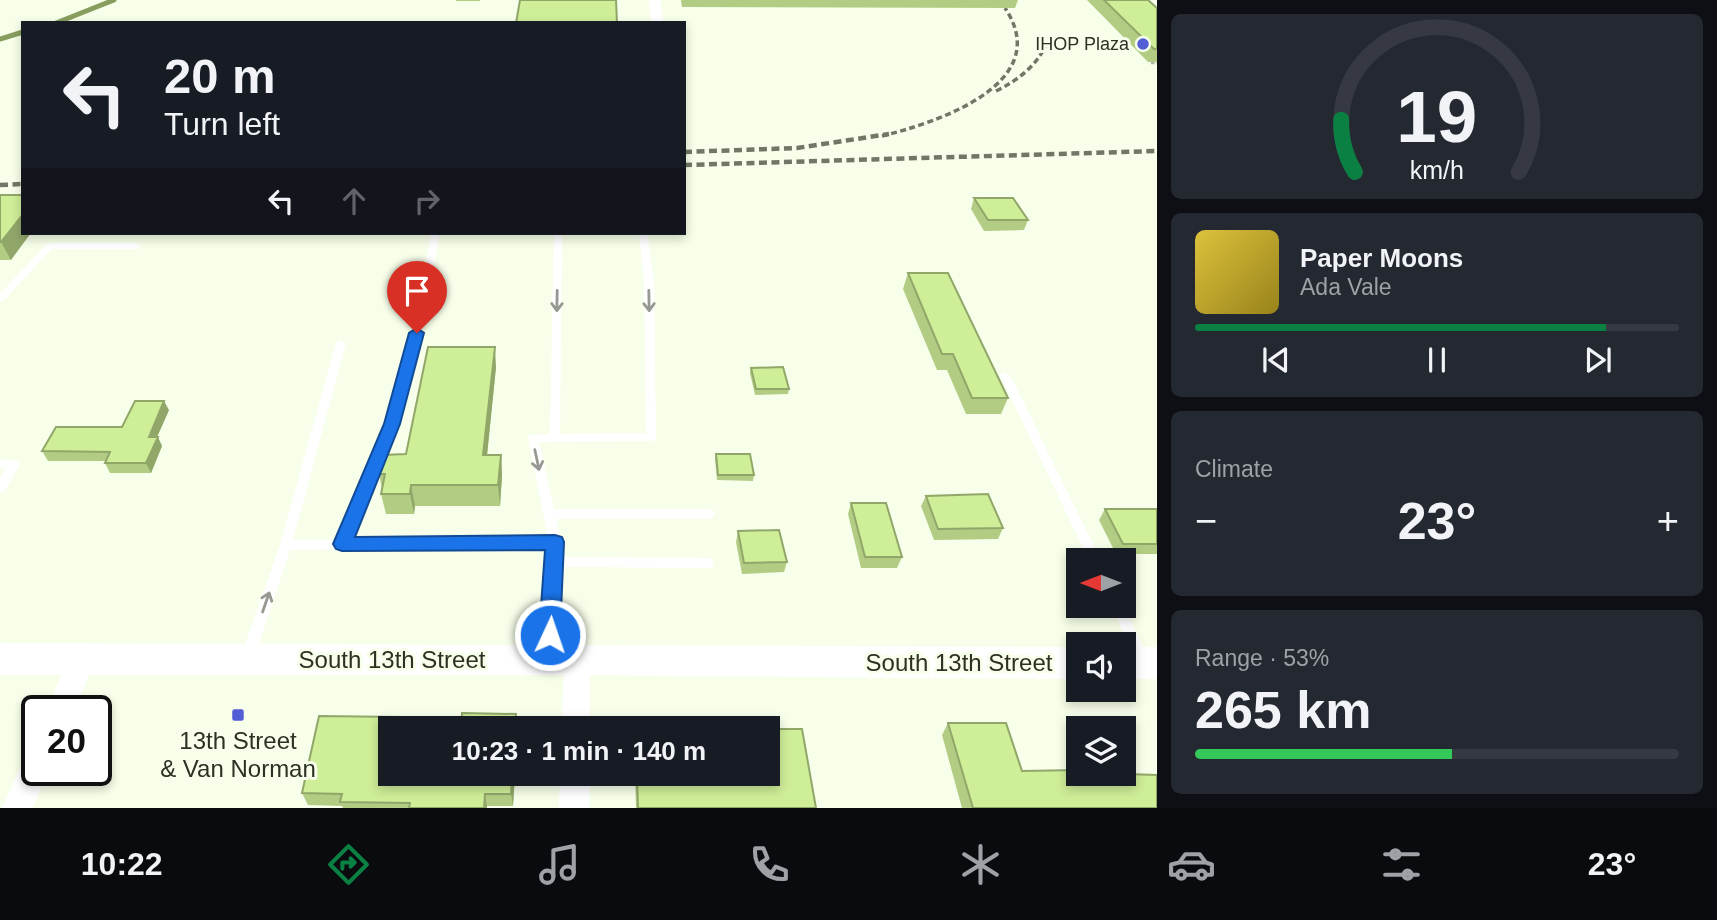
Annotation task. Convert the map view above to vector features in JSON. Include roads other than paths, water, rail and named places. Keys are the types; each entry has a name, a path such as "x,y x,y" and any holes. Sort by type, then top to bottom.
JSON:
{"street":[{"path":"654,0 658,21"},
{"name":"South 13th Street","path":"0,659 1066,663"},
{"path":"67,695 83,659"},
{"path":"563,659 574,716"},
{"path":"17,808 27,786"},
{"path":"574,808 575,786"}],"lane":[{"path":"342,544 392,424 417,333 424,282 436,235"},
{"path":"555,438 558,235"},
{"path":"563,659 554,562 555,542 533,438 651,437 649,281 643,235"},
{"path":"0,299 50,246 137,246"},
{"path":"247,659 286,545 341,343"},
{"path":"1005,375 1089,548"},
{"path":"0,463 14,464 0,489"},
{"path":"549,514 709,514"},
{"path":"286,545 555,542"},
{"path":"554,562 708,563"},
{"path":"1122,618 1142,663"}],"waterway":[{"path":"61,21 114,0"},
{"path":"0,39 21,33"}],"railway":[{"path":"882,136 958,110 982,96 1002,78 1015,58 1017,35 1005,8"},
{"path":"996,91 1027,70 1049,39"},
{"path":"686,152 797,148 889,134"},
{"path":"686,165 1157,151"},
{"path":"0,185 21,184"}],"place":[{"name":"IHOP Plaza","path":"1143,44"},
{"name":"13th Street & Van Norman","path":"238,715"}]}
